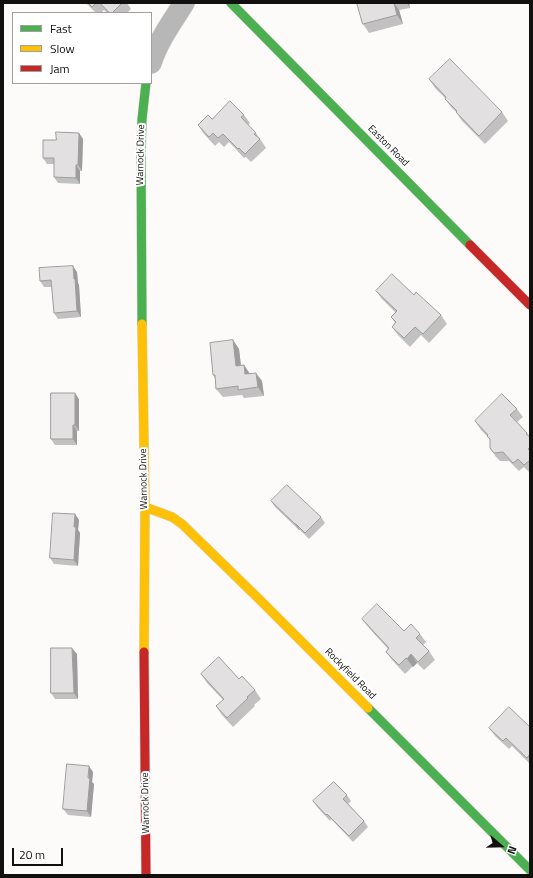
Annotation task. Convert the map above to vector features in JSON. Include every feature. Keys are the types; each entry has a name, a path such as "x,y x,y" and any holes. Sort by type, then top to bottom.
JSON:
{"street":[{"path":"152,61 165,32 184,3"},
{"name":"Easton Road","path":"231,3 530,305"},
{"name":"Warnock Drive","path":"146,84 142,119 141,152 145,507 144,628 146,875"},
{"name":"Rockyfield Road","path":"145,507 172,517 182,524 530,870"}],"building":[{"path":"89,3 96,3 92,7"},
{"path":"100,3 122,3 113,12 109,12"},
{"path":"357,3 394,3 397,15 363,24"},
{"path":"450,59 502,112 479,136 456,112 457,111 445,99 446,97 429,79"},
{"path":"230,101 244,115 241,117 256,133 254,134 260,139 245,154 223,134 218,138 213,133 209,137 198,125 208,115 212,119"},
{"path":"56,132 79,133 76,178 54,177 54,158 43,158 43,140 56,140"},
{"path":"73,266 77,311 54,313 51,280 40,281 39,268"},
{"path":"392,274 414,295 416,292 441,315 423,334 415,327 404,338 392,327 396,322 391,317 397,311 376,291"},
{"path":"233,340 236,366 244,365 245,374 256,373 258,387 238,390 238,386 216,389 210,343"},
{"path":"51,393 75,393 75,425 73,425 73,439 51,439"},
{"path":"502,394 517,409 510,415 530,437 530,447 528,449 530,451 530,460 524,465 518,459 513,463 503,452 494,453 490,448 490,439 487,436 488,435 475,421"},
{"path":"287,485 321,517 305,533 271,501"},
{"path":"53,513 75,514 74,527 76,527 74,560 50,558"},
{"path":"377,604 404,631 411,624 420,634 416,638 429,651 418,662 411,654 399,665 386,652 389,648 362,619"},
{"path":"51,648 72,648 74,693 51,693"},
{"path":"219,657 239,679 242,676 255,690 227,718 216,706 224,699 201,674"},
{"path":"509,707 530,727 530,754 527,758 506,738 503,741 489,728"},
{"path":"67,764 89,766 88,778 90,778 87,811 63,809"},
{"path":"334,782 347,795 343,799 364,821 349,836 313,801"}],"traffic: fast":[{"path":"231,3 470,245"},
{"path":"142,324 141,152 142,119 146,84"},
{"path":"368,708 530,870"}],"traffic: slow":[{"path":"142,324 145,507 144,652"},
{"path":"145,507 172,517 182,524 368,708"}],"traffic: jam":[{"path":"470,245 530,305"},
{"path":"144,652 146,875"}]}
